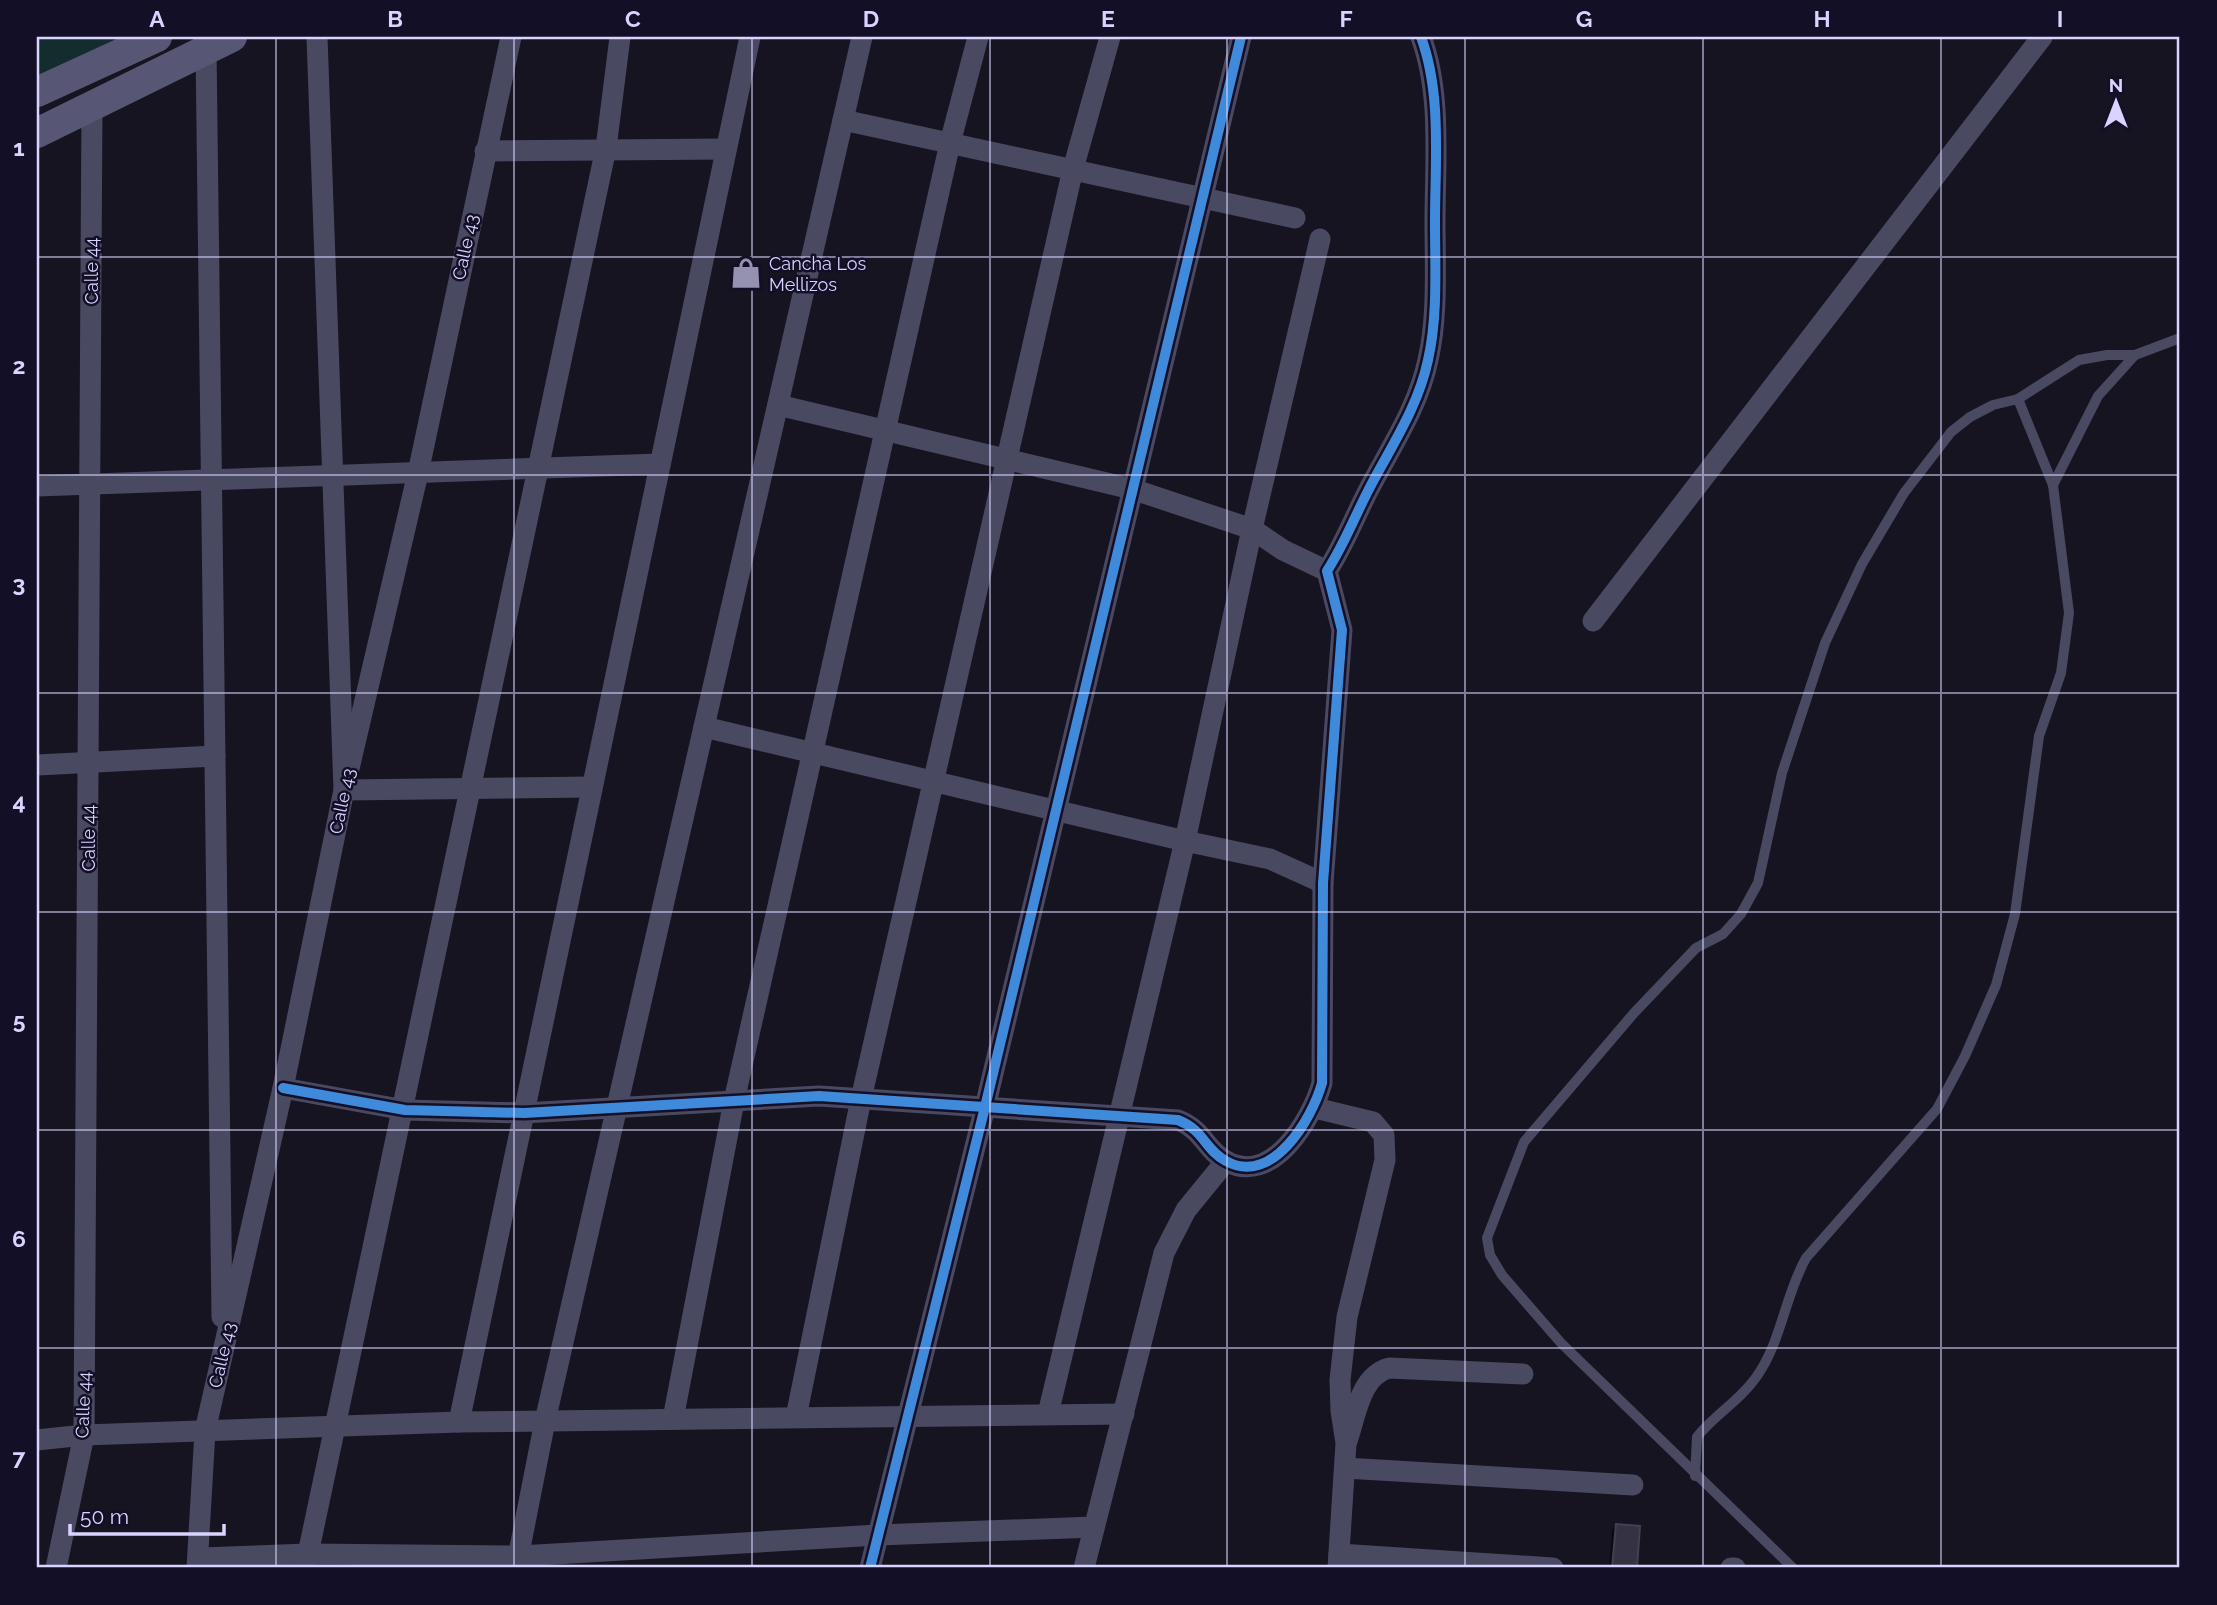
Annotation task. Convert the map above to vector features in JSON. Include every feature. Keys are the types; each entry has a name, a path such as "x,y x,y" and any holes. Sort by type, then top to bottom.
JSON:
{"street":[{"path":"37,92 157,37"},
{"path":"317,37 335,476 344,790 592,787"},
{"name":"Calle 43","path":"199,1563 205,1431 283,1088 344,790 418,473 511,37"},
{"path":"307,1561 405,1110 606,148 620,37"},
{"path":"459,1422 750,37"},
{"path":"518,1562 545,1421 862,37"},
{"path":"673,1419 734,1101 950,143 978,37"},
{"path":"796,1417 862,1099 1073,169 1110,37"},
{"path":"870,1568 985,1107 1241,37"},
{"path":"1326,571 1346,542 1367,492 1405,425 1428,360 1435,281 1435,136 1432,90 1421,37"},
{"path":"1593,621 2042,37"},
{"path":"37,131 219,43 211,481 223,1352"},
{"name":"Calle 44","path":"56,1568 84,1435 92,105"},
{"path":"843,120 1294,218"},
{"path":"485,151 726,149"},
{"path":"1048,1414 1185,841 1252,529 1320,239"},
{"path":"283,1088 405,1110 524,1112 819,1096 1178,1120 1195,1126 1226,1161 1245,1166 1266,1162 1293,1142 1315,1108 1322,1083 1323,883 1342,631 1326,571 1283,550 1252,529 1132,489 778,405"},
{"path":"37,486 660,464"},
{"path":"704,727 1185,841 1260,856 1323,883"},
{"path":"37,765 215,756"},
{"path":"1315,1108 1373,1122 1384,1135 1385,1160 1348,1317 1340,1380 1346,1443 1339,1561 1553,1568"},
{"path":"1084,1568 1164,1253 1186,1210 1226,1161"},
{"path":"1346,1443 1368,1379 1377,1371 1389,1368 1523,1374"},
{"path":"37,1440 84,1435 459,1422 1124,1413"},
{"path":"1345,1468 1633,1485"},
{"path":"199,1563 518,1562 878,1535 1094,1527"}],"lane":[{"path":"1793,1568 1695,1476 1561,1343 1502,1275 1490,1255 1487,1238 1494,1214 1524,1142 1547,1111 1597,1060 1634,1013 1696,948 1723,933 1741,914 1758,883 1782,773 1825,643 1862,564 1904,494 1951,432 1981,411 2018,399 2078,360 2107,355 2135,355 2180,338"},
{"path":"2053,485 2098,396 2135,355"},
{"path":"1695,1476 1697,1437 1740,1398 1758,1375 1776,1340 1796,1275 1806,1258 1937,1110 1965,1056 1996,985 2015,914 2039,736 2061,673 2068,613 2053,485 2018,399"}],"green space":[{"path":"37,37 124,37 37,78"}],"building":[{"path":"1616,1524 1640,1526 1637,1568 1612,1568"}],"cycle path":[{"path":"870,1568 985,1107 1241,37"},
{"path":"283,1088 405,1110 524,1113 819,1096 1178,1120 1194,1129 1219,1156 1243,1167 1259,1165 1288,1145 1309,1114 1322,1083 1323,883 1342,630 1327,571 1418,395 1431,343 1435,291 1436,128 1432,82 1421,37"}],"place":[{"name":"Cancha Los Mellizos","path":"746,273"}]}
